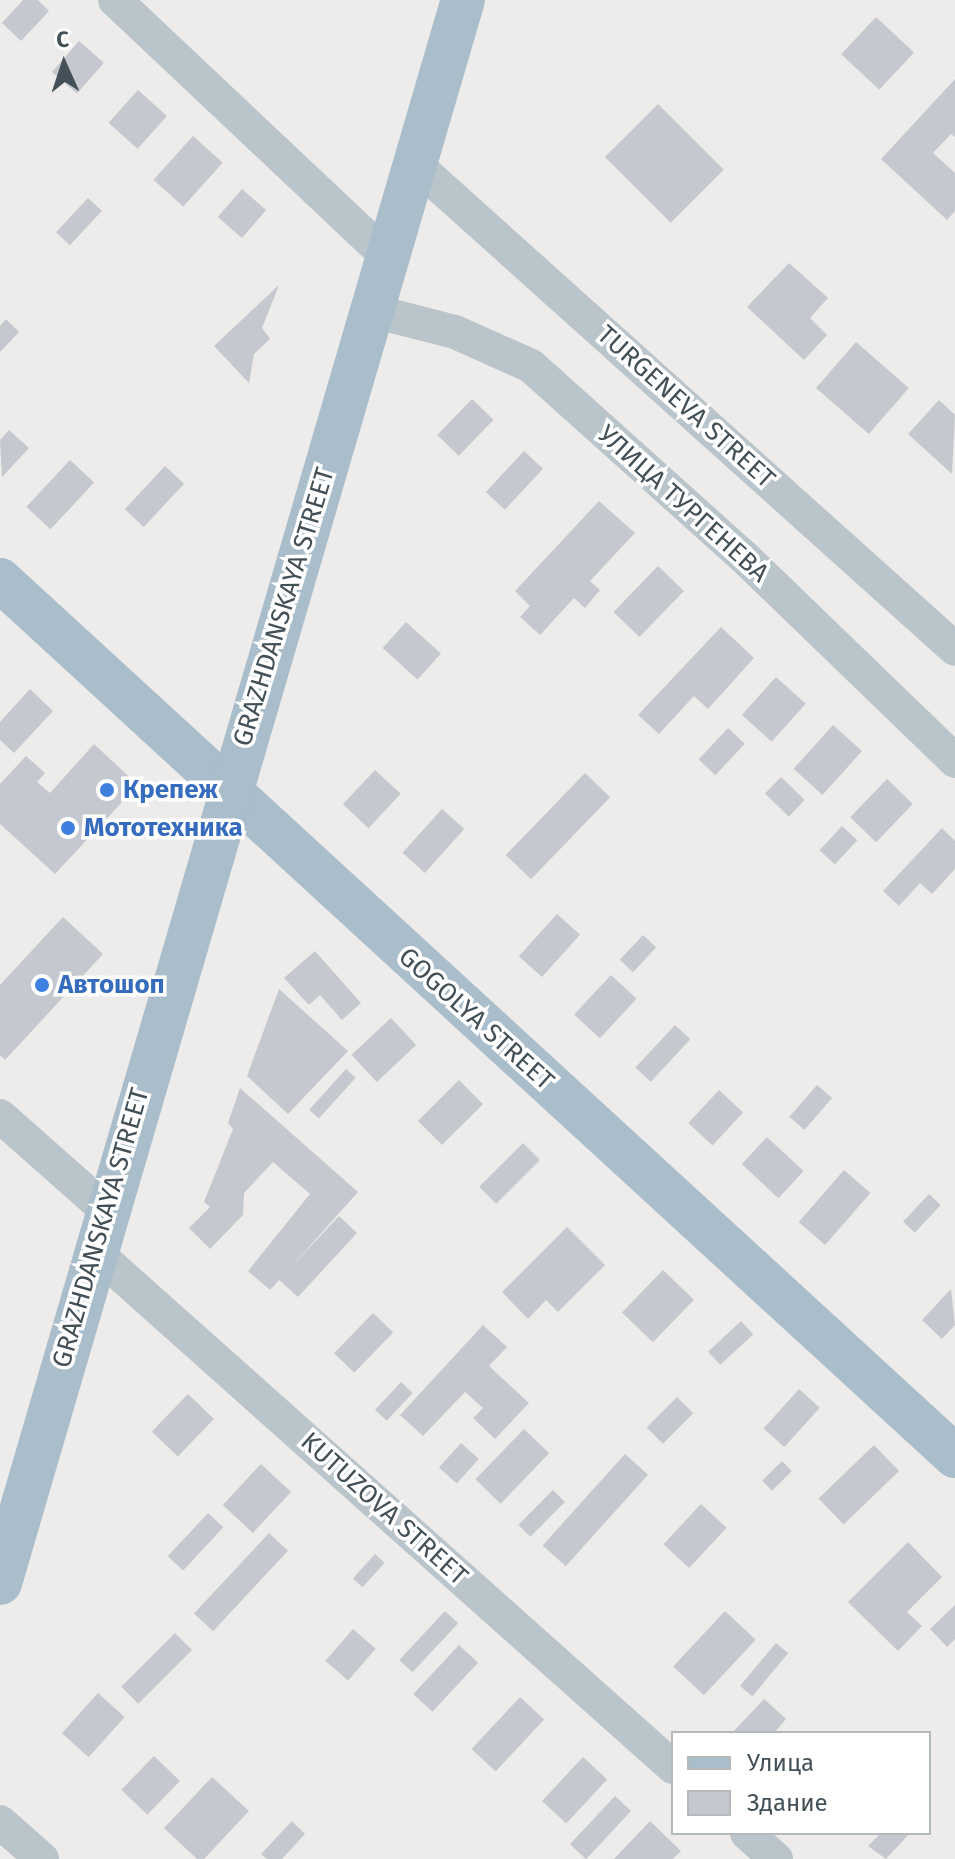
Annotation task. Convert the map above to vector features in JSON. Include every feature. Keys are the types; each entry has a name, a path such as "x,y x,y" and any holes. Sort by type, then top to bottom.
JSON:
{"main road":[{"name":"GRAZHDANSKAYA STREET","path":"0,1583 105,1209 463,0"},
{"name":"GOGOLYA STREET","path":"0,580 227,792 955,1456"}],"street":[{"path":"115,0 389,258"},
{"name":"TURGENEVA STREET","path":"416,165 955,649"},
{"name":"УЛИЦА ТУРГЕНЕВА","path":"373,311 455,332 531,366 743,556 955,761"},
{"path":"0,1116 105,1209"},
{"name":"KUTUZOVA STREET","path":"94,1251 671,1765"},
{"path":"0,1822 42,1859"},
{"path":"749,1835 776,1859"}],"building":[{"path":"23,0 38,0 49,11 21,41 2,23"},
{"path":"876,17 914,52 879,90 841,54"},
{"path":"79,41 104,63 77,94 52,72"},
{"path":"955,79 955,137 951,134 933,153 955,173 955,211 947,220 881,159"},
{"path":"138,90 167,116 138,149 109,123"},
{"path":"658,104 724,170 671,223 605,157"},
{"path":"193,136 223,163 183,207 154,180"},
{"path":"242,189 266,210 242,238 218,217"},
{"path":"88,198 102,211 70,245 56,232"},
{"path":"789,263 828,298 810,318 827,335 804,360 747,307"},
{"path":"279,285 262,328 270,339 254,354 249,383 214,346"},
{"path":"6,319 19,332 0,352 0,326"},
{"path":"856,342 909,388 869,434 816,388"},
{"path":"472,399 494,420 459,456 437,435"},
{"path":"939,400 955,415 952,474 908,434"},
{"path":"9,430 29,448 2,477 0,440"},
{"path":"524,451 543,469 505,510 486,492"},
{"path":"70,460 94,483 50,529 26,507"},
{"path":"165,466 184,484 144,527 125,509"},
{"path":"599,501 635,533 590,581 600,590 585,608 574,598 540,635 520,617 530,606 515,591"},
{"path":"658,566 684,591 639,637 614,612"},
{"path":"406,622 441,653 418,679 383,648"},
{"path":"721,627 754,658 708,709 694,696 659,734 638,715"},
{"path":"776,677 806,704 772,742 742,715"},
{"path":"30,689 53,711 14,753 0,740 0,722"},
{"path":"833,725 862,751 823,795 794,769"},
{"path":"728,728 745,744 715,775 699,759"},
{"path":"94,744 138,785 55,874 0,824 0,784 26,756 45,773 37,782 50,793"},
{"path":"375,770 401,794 369,828 343,804"},
{"path":"585,773 610,797 531,879 506,855"},
{"path":"781,777 805,800 789,816 765,794"},
{"path":"887,779 913,804 876,842 850,817"},
{"path":"442,809 464,829 425,873 403,853"},
{"path":"842,826 857,840 835,864 819,850"},
{"path":"942,828 955,841 955,869 932,894 920,883 899,906 883,891"},
{"path":"557,914 580,935 542,977 519,956"},
{"path":"63,917 103,954 5,1060 0,1055 0,985"},
{"path":"643,935 656,947 633,972 620,960"},
{"path":"315,951 361,1003 342,1020 320,995 309,1005 284,978"},
{"path":"611,975 637,999 600,1038 574,1014"},
{"path":"279,989 348,1051 288,1114 247,1076"},
{"path":"391,1018 416,1045 377,1082 352,1055"},
{"path":"675,1025 690,1039 651,1082 635,1067"},
{"path":"346,1069 356,1078 319,1119 309,1110"},
{"path":"459,1080 483,1104 442,1145 418,1121"},
{"path":"817,1085 832,1098 805,1130 789,1117"},
{"path":"240,1088 358,1192 290,1268 339,1216 357,1233 298,1297 279,1280 270,1290 248,1271 310,1194 273,1162 244,1193 243,1215 210,1249 189,1228 210,1207 204,1202 233,1129 228,1123"},
{"path":"719,1090 743,1113 712,1145 688,1123"},
{"path":"767,1137 804,1171 778,1198 742,1164"},
{"path":"523,1143 540,1160 496,1204 479,1187"},
{"path":"844,1170 870,1193 825,1245 799,1222"},
{"path":"929,1194 941,1205 915,1233 903,1222"},
{"path":"567,1227 605,1265 558,1312 546,1300 528,1319 502,1292"},
{"path":"663,1270 694,1300 653,1342 622,1312"},
{"path":"951,1289 955,1325 942,1339 922,1320"},
{"path":"373,1313 393,1332 354,1373 334,1353"},
{"path":"741,1321 753,1334 720,1365 708,1352"},
{"path":"483,1325 507,1347 489,1366 529,1403 495,1439 473,1418 483,1408 465,1392 423,1436 400,1415"},
{"path":"401,1382 413,1393 387,1421 375,1410"},
{"path":"799,1389 820,1408 784,1447 764,1428"},
{"path":"188,1394 214,1419 178,1456 152,1431"},
{"path":"677,1397 693,1413 663,1444 647,1427"},
{"path":"524,1429 549,1453 501,1504 475,1479"},
{"path":"461,1443 479,1459 457,1484 439,1468"},
{"path":"874,1445 899,1471 844,1524 819,1498"},
{"path":"625,1454 648,1475 566,1566 543,1545"},
{"path":"782,1461 792,1471 772,1491 762,1481"},
{"path":"261,1464 291,1492 253,1533 223,1505"},
{"path":"553,1490 565,1502 530,1537 518,1525"},
{"path":"701,1504 727,1528 689,1568 663,1544"},
{"path":"208,1513 223,1527 183,1570 168,1556"},
{"path":"269,1533 288,1551 213,1631 194,1613"},
{"path":"908,1542 942,1577 907,1612 922,1626 898,1651 848,1602"},
{"path":"375,1554 385,1563 363,1587 353,1579"},
{"path":"955,1605 955,1639 947,1647 930,1629"},
{"path":"445,1611 458,1623 412,1672 399,1660"},
{"path":"725,1611 756,1640 704,1695 673,1667"},
{"path":"353,1629 376,1649 348,1680 325,1661"},
{"path":"175,1633 192,1650 138,1704 121,1687"},
{"path":"776,1643 788,1653 752,1696 740,1686"},
{"path":"459,1645 478,1663 432,1712 413,1694"},
{"path":"98,1693 125,1717 89,1757 62,1733"},
{"path":"520,1697 544,1720 496,1771 472,1749"},
{"path":"764,1699 786,1719 776,1731 734,1731"},
{"path":"154,1756 180,1781 147,1815 121,1790"},
{"path":"583,1757 607,1780 566,1823 542,1801"},
{"path":"212,1777 249,1811 204,1859 197,1859 164,1828"},
{"path":"615,1796 631,1811 586,1859 570,1844"},
{"path":"292,1821 305,1834 282,1859 267,1859 261,1854"},
{"path":"650,1821 681,1851 673,1859 614,1859"},
{"path":"879,1835 908,1835 886,1859 868,1846"}],"place":[{"name":"Крепеж","path":"107,790"},
{"name":"Мототехника","path":"68,828"},
{"name":"Автошоп","path":"42,985"}]}
